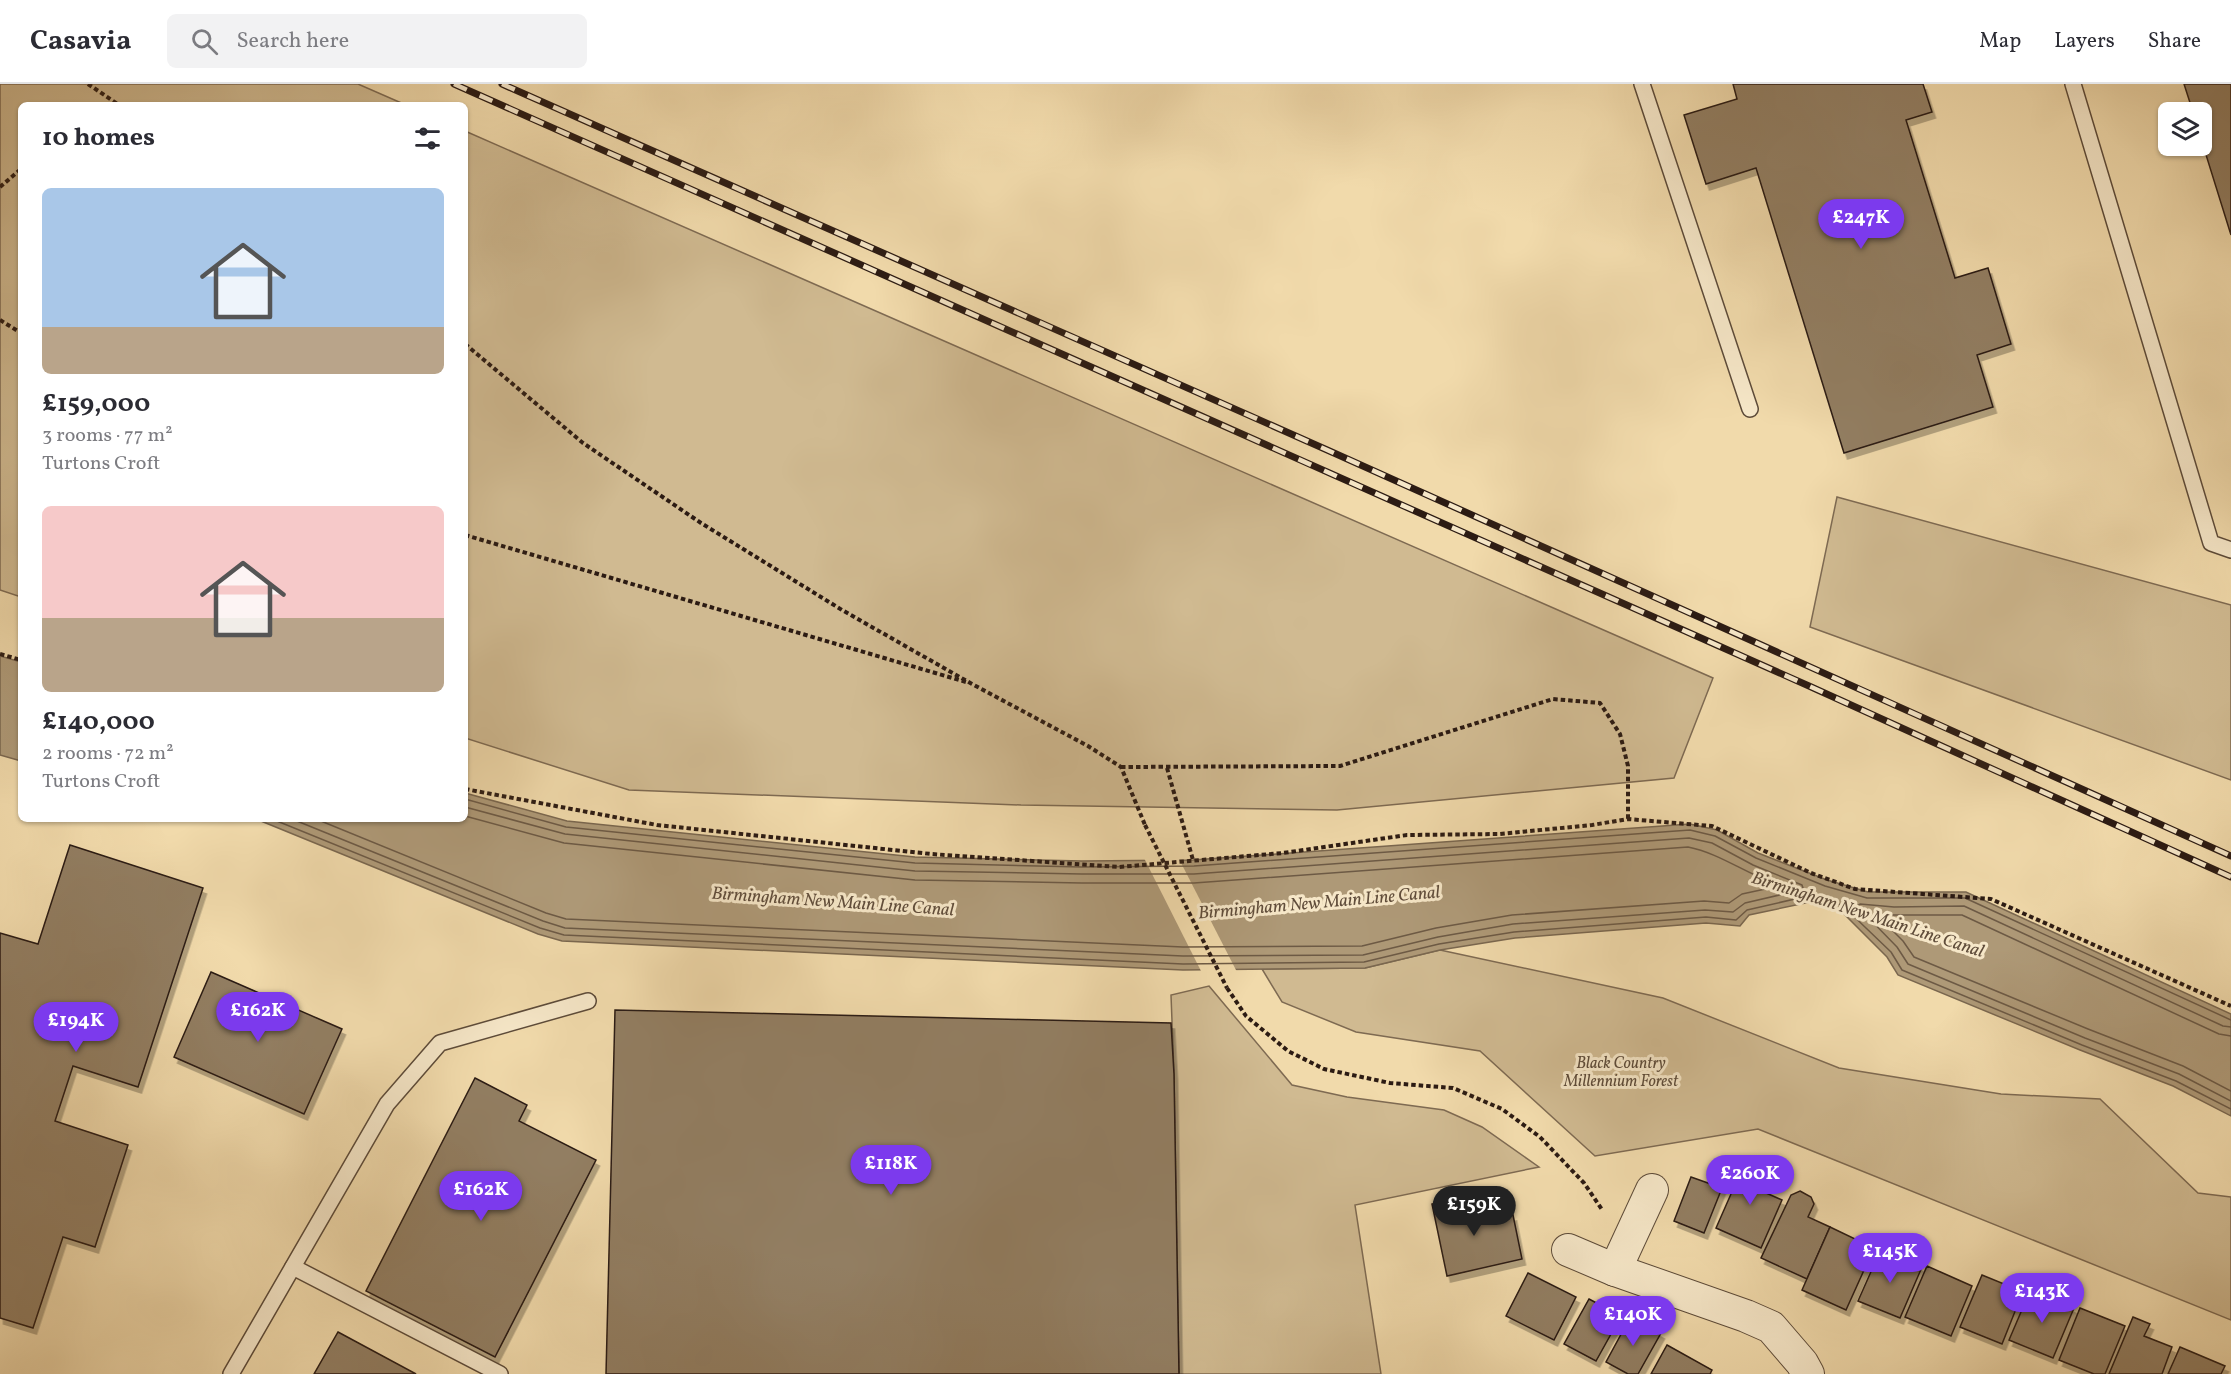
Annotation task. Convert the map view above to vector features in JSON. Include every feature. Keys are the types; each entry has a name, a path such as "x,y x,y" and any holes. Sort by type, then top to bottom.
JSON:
{"street":[{"path":"1621,1258 1652,1190"},
{"path":"1568,1250 1621,1258 1771,1327 1802,1363 1808,1374"}],"lane":[{"path":"1642,84 1750,408"},
{"path":"2073,84 2211,543 2231,550"},
{"path":"231,1374 387,1104 440,1043 588,1001"},
{"path":"293,1267 500,1374"}],"path":[{"path":"88,84 115,102"},
{"path":"0,187 18,172"},
{"path":"0,320 18,331"},
{"path":"468,347 583,443 701,523 842,610 972,684 1088,746 1121,767 1340,766 1553,699 1600,703 1620,734 1628,766 1628,819"},
{"path":"468,536 972,684"},
{"path":"0,654 18,659"},
{"path":"1121,767 1145,825 1227,988 1246,1016 1288,1051 1324,1069 1390,1083 1453,1088 1502,1109 1540,1137 1584,1183 1621,1258"},
{"path":"1167,768 1193,860"},
{"path":"468,790 657,825 931,854 1119,867 1283,853 1407,835 1500,834 1628,819 1712,826 1811,873 1855,889 1991,899 2231,1006"}],"green space":[{"path":"0,84 358,84 399,102 18,102 18,596 0,590"},
{"path":"468,132 1713,678 1674,778 1337,810 1021,805 629,790 468,739"},
{"path":"1837,497 2231,605 2231,780 1810,627"},
{"name":"Black Country Millennium Forest","path":"1440,950 1663,998 1839,1068 2001,1094 2100,1099 2198,1193 2231,1197 2231,1320 1758,1129 1595,1156 1480,1051 1356,1032 1282,1002 1262,969 1365,968"},
{"path":"1209,986 1292,1085 1347,1097 1444,1110 1482,1127 1539,1167 1355,1205 1381,1374 1179,1374 1171,995"}],"water":[{"path":"0,656 18,661 18,760 0,755"},
{"name":"Birmingham New Main Line Canal","path":"468,794 567,821 915,857 1082,861 1193,860 1690,824 1717,830 1758,853 1827,880 1868,892 1966,892 2231,1014 2231,1116 2173,1086 1898,975 1887,957 1841,911 1810,902 1749,915 1740,926 1706,923 1515,938 1440,950 1365,968 1183,970 562,941 538,934 263,822 468,822"}],"pier":[{"path":"1178,857 1237,972 1202,973 1144,858"}],"building":[{"path":"1733,84 1923,84 1932,112 1906,120 1955,278 1988,268 2011,344 1977,355 1993,407 1844,453 1756,168 1706,184 1684,115 1737,99"},
{"path":"2184,84 2231,84 2231,235 2206,156 2212,156 2212,102 2190,102"},
{"path":"70,845 203,888 138,1087 73,1066 55,1121 128,1145 95,1247 63,1237 33,1328 0,1318 0,933 38,944"},
{"path":"211,972 342,1029 304,1114 174,1057"},
{"path":"615,1010 1171,1023 1174,1074 1179,1374 606,1374"},
{"path":"475,1078 527,1105 519,1121 596,1160 495,1357 366,1291"},
{"path":"1746,1160 1773,1172 1764,1192 1782,1200 1761,1248 1716,1228"},
{"path":"1691,1177 1722,1188 1704,1233 1674,1221"},
{"path":"1800,1191 1811,1197 1814,1204 1808,1217 1830,1227 1807,1279 1761,1258 1791,1195"},
{"path":"1477,1194 1483,1222 1513,1215 1522,1259 1447,1276 1432,1204"},
{"path":"1830,1227 1874,1248 1846,1310 1802,1290"},
{"path":"1881,1249 1922,1267 1900,1318 1858,1301"},
{"path":"1927,1266 1972,1286 1951,1336 1905,1317"},
{"path":"1528,1273 1576,1297 1554,1340 1506,1316"},
{"path":"1982,1275 2014,1288 2010,1295 2020,1299 2002,1344 1960,1327"},
{"path":"2030,1291 2074,1308 2053,1358 2009,1340"},
{"path":"1589,1299 1621,1316 1596,1361 1564,1344"},
{"path":"2080,1308 2125,1326 2105,1374 2094,1374 2059,1360"},
{"path":"1631,1316 1661,1333 1638,1374 1628,1374 1606,1362"},
{"path":"2133,1317 2150,1324 2144,1336 2172,1347 2162,1374 2109,1374"},
{"path":"338,1332 416,1374 314,1374"},
{"path":"1667,1345 1712,1370 1710,1374 1651,1374"},
{"path":"2180,1347 2225,1366 2221,1374 2168,1374"}],"railway":[{"path":"454,84 1809,686 2231,877"},
{"path":"502,84 1334,453 2231,856"}]}
